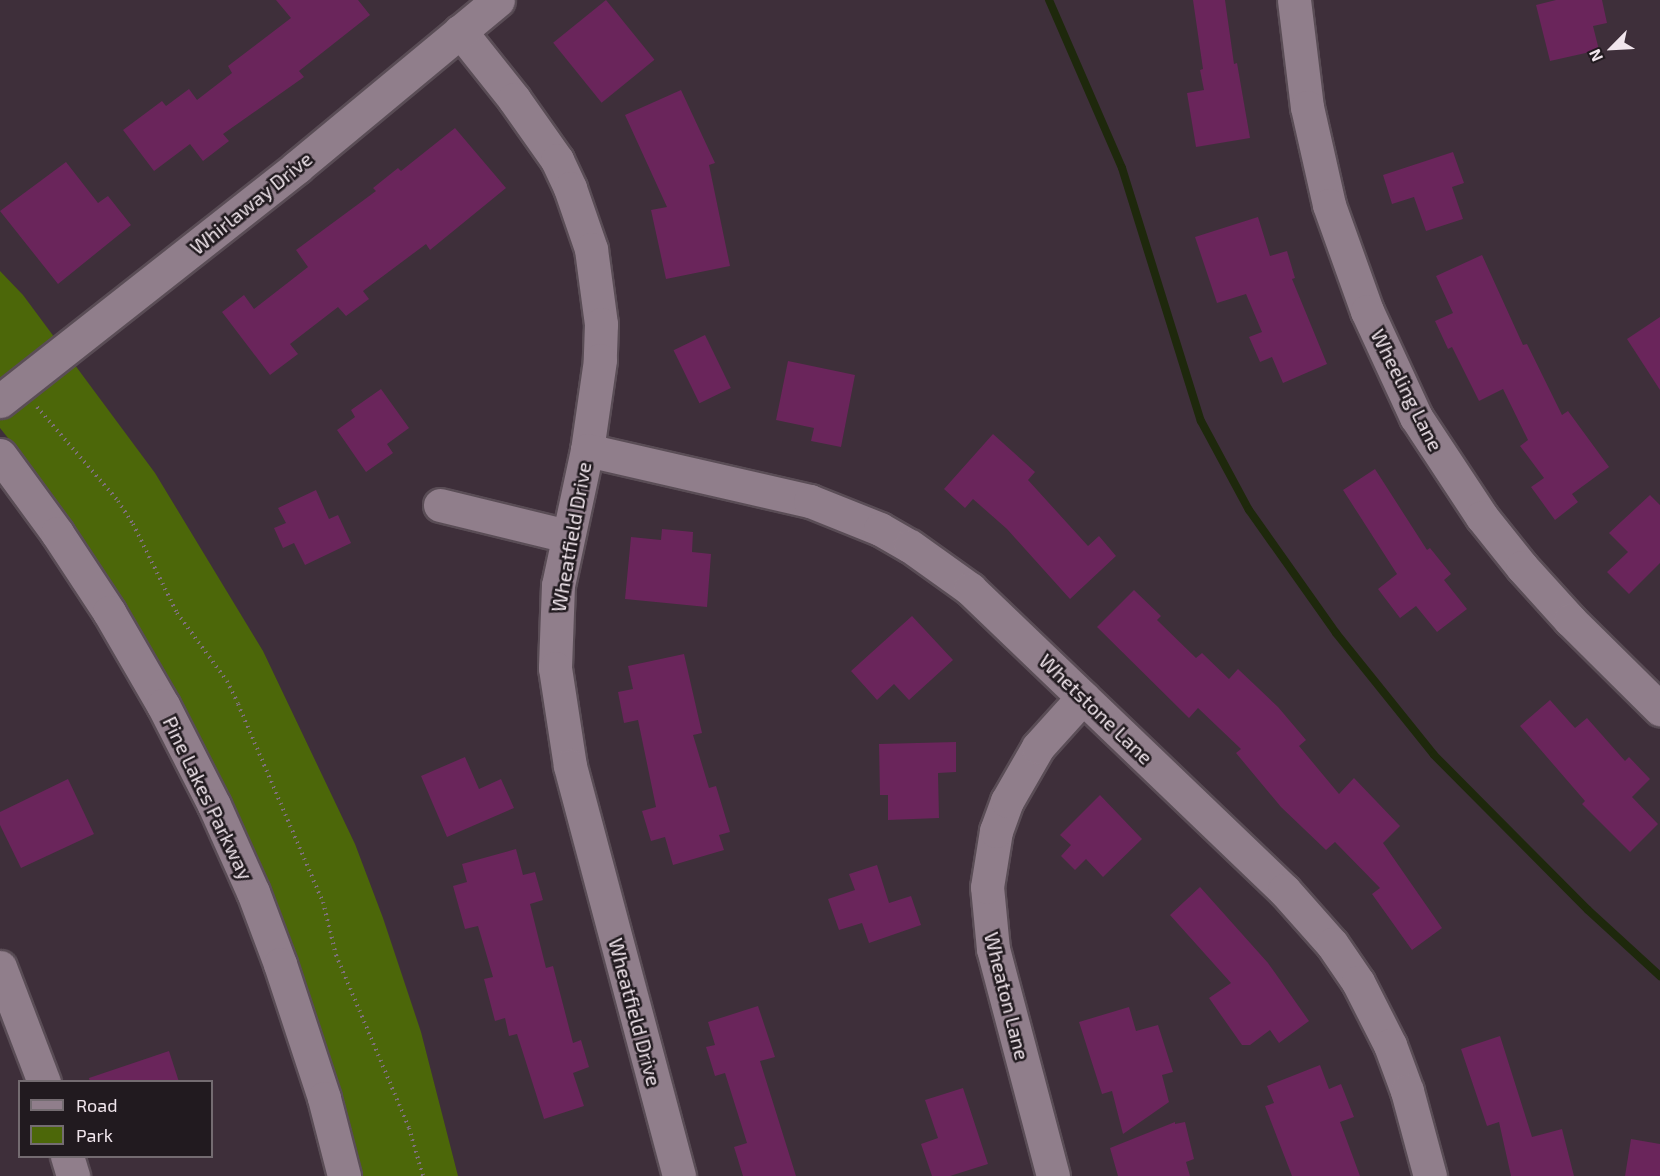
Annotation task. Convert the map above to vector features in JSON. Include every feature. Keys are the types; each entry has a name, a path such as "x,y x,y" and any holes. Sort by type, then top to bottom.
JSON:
{"street":[{"name":"Whirlaway Drive","path":"0,401 297,167 498,0"},
{"name":"Wheeling Lane","path":"1294,0 1307,107 1329,205 1366,311 1416,417 1482,517 1522,567 1570,620 1660,709"},
{"name":"Wheatfield Drive","path":"460,31 514,99 557,160 570,188 591,249 601,324 600,360 587,450 558,585 554,640 561,720 579,800 679,1176"},
{"name":"Whetstone Lane","path":"587,450 799,498 880,529 939,564 970,589 1284,890 1345,962 1380,1023 1400,1068 1430,1176"},
{"name":"Pine Lakes Parkway","path":"0,455 57,532 109,612 163,705 214,805 253,892 280,964 324,1098 344,1176"},
{"path":"440,505 567,536"},
{"name":"Wheaton Lane","path":"1053,1176 993,949 987,887 996,831 1011,791 1038,747 1083,697"},
{"path":"0,967 43,1080"},
{"path":"68,1158 73,1176"}],"path":[{"path":"33,403 134,524 177,613 231,689 323,902 336,955 409,1128 423,1176"}],"green space":[{"path":"0,271 23,295 155,473 263,651 355,844 383,918 421,1032 458,1176 361,1176 311,1001 287,932 252,845 207,751 165,672 117,591 39,477 0,428"}],"building":[{"path":"276,0 358,0 370,15 299,71 304,77 223,134 229,141 203,161 190,144 154,171 123,130 162,101 166,106 189,89 197,100 232,73 228,66 291,18"},
{"path":"606,0 654,60 602,103 553,43"},
{"path":"1193,0 1225,0 1234,64 1237,63 1250,138 1196,147 1187,93 1204,90"},
{"path":"1556,0 1602,0 1607,23 1593,26 1599,50 1550,61 1536,5"},
{"path":"681,90 715,163 709,165 730,266 666,279 651,210 667,207 625,115"},
{"path":"455,128 506,188 430,250 426,244 363,291 369,299 346,316 338,307 290,344 298,354 270,375 222,312 244,295 254,309 308,267 296,250 376,191 373,188 398,168 401,171"},
{"path":"1453,152 1464,183 1452,187 1463,219 1426,231 1414,197 1392,204 1383,175"},
{"path":"66,162 98,203 108,196 131,225 58,284 0,211"},
{"path":"1258,217 1270,256 1287,251 1295,278 1292,279 1327,364 1283,383 1272,357 1260,362 1249,337 1262,332 1246,294 1217,303 1195,237"},
{"path":"1482,255 1523,345 1527,344 1562,415 1568,411 1609,467 1572,494 1578,502 1555,520 1531,487 1544,478 1520,446 1528,440 1503,389 1479,401 1452,347 1448,349 1435,321 1453,313 1436,276"},
{"path":"1660,317 1660,390 1627,339"},
{"path":"705,335 731,388 699,403 674,350"},
{"path":"788,361 855,375 841,447 811,441 814,428 776,420"},
{"path":"381,389 409,428 387,444 393,453 366,472 337,430 355,417 351,410"},
{"path":"993,434 1035,472 1028,480 1088,546 1099,536 1116,556 1070,599 1007,529 973,499 965,508 944,489"},
{"path":"1375,469 1427,550 1430,548 1451,574 1444,580 1467,609 1437,632 1416,606 1400,618 1378,589 1397,574 1343,490"},
{"path":"316,490 329,519 338,515 351,543 305,565 294,543 283,548 274,528 286,523 278,508"},
{"path":"1650,495 1660,505 1660,563 1629,594 1607,572 1628,552 1609,533"},
{"path":"662,529 693,532 692,552 711,554 707,607 625,599 631,537 661,540"},
{"path":"1134,590 1161,616 1157,620 1196,658 1202,653 1229,679 1238,669 1278,707 1306,740 1299,746 1339,794 1354,778 1400,826 1383,843 1442,928 1412,950 1372,894 1380,888 1335,842 1326,850 1281,807 1236,753 1241,749 1198,708 1189,718 1097,627"},
{"path":"912,616 953,660 909,700 894,684 877,700 851,671"},
{"path":"684,654 702,733 693,735 709,788 716,786 730,832 719,835 724,850 673,865 665,837 651,841 642,811 656,807 638,720 624,723 618,692 633,689 628,666"},
{"path":"1550,700 1575,728 1587,718 1625,761 1629,757 1650,779 1632,797 1658,824 1630,852 1582,804 1585,801 1520,726"},
{"path":"956,742 956,772 938,773 939,818 888,820 888,795 880,795 879,744"},
{"path":"465,757 479,789 501,779 514,808 447,837 421,776"},
{"path":"68,779 94,834 21,868 0,825 0,812"},
{"path":"1100,795 1142,839 1103,877 1086,859 1075,870 1061,856 1071,845 1060,835"},
{"path":"516,849 523,875 535,872 543,900 530,904 546,968 553,966 573,1043 581,1040 589,1067 573,1073 584,1106 544,1119 517,1034 509,1036 505,1018 495,1021 484,979 493,977 478,926 465,929 453,886 467,882 462,864"},
{"path":"877,865 889,903 911,896 921,925 869,943 862,923 839,930 828,899 855,890 849,874"},
{"path":"1200,887 1268,963 1309,1021 1279,1043 1270,1030 1250,1045 1242,1045 1209,998 1231,983 1170,915"},
{"path":"758,1006 775,1057 760,1061 796,1176 743,1176 734,1147 747,1143 725,1073 715,1076 706,1047 715,1045 708,1022"},
{"path":"1129,1007 1136,1031 1158,1025 1173,1072 1162,1075 1169,1102 1123,1134 1112,1091 1102,1094 1079,1022"},
{"path":"1500,1036 1532,1137 1562,1129 1574,1176 1511,1176 1499,1122 1487,1126 1461,1049"},
{"path":"169,1051 178,1080 90,1080 89,1078"},
{"path":"1320,1065 1329,1089 1341,1084 1354,1117 1340,1122 1360,1176 1292,1176 1265,1106 1274,1103 1267,1086"},
{"path":"963,1088 988,1164 950,1176 932,1176 921,1144 938,1138 925,1100"},
{"path":"1175,1122 1175,1124 1185,1122 1194,1159 1186,1162 1190,1176 1118,1176 1110,1148"},
{"path":"1631,1139 1660,1144 1660,1176 1625,1176"}],"waterway":[{"path":"1049,0 1122,168 1201,421 1249,510 1336,633 1434,755 1588,910 1660,976"}]}
